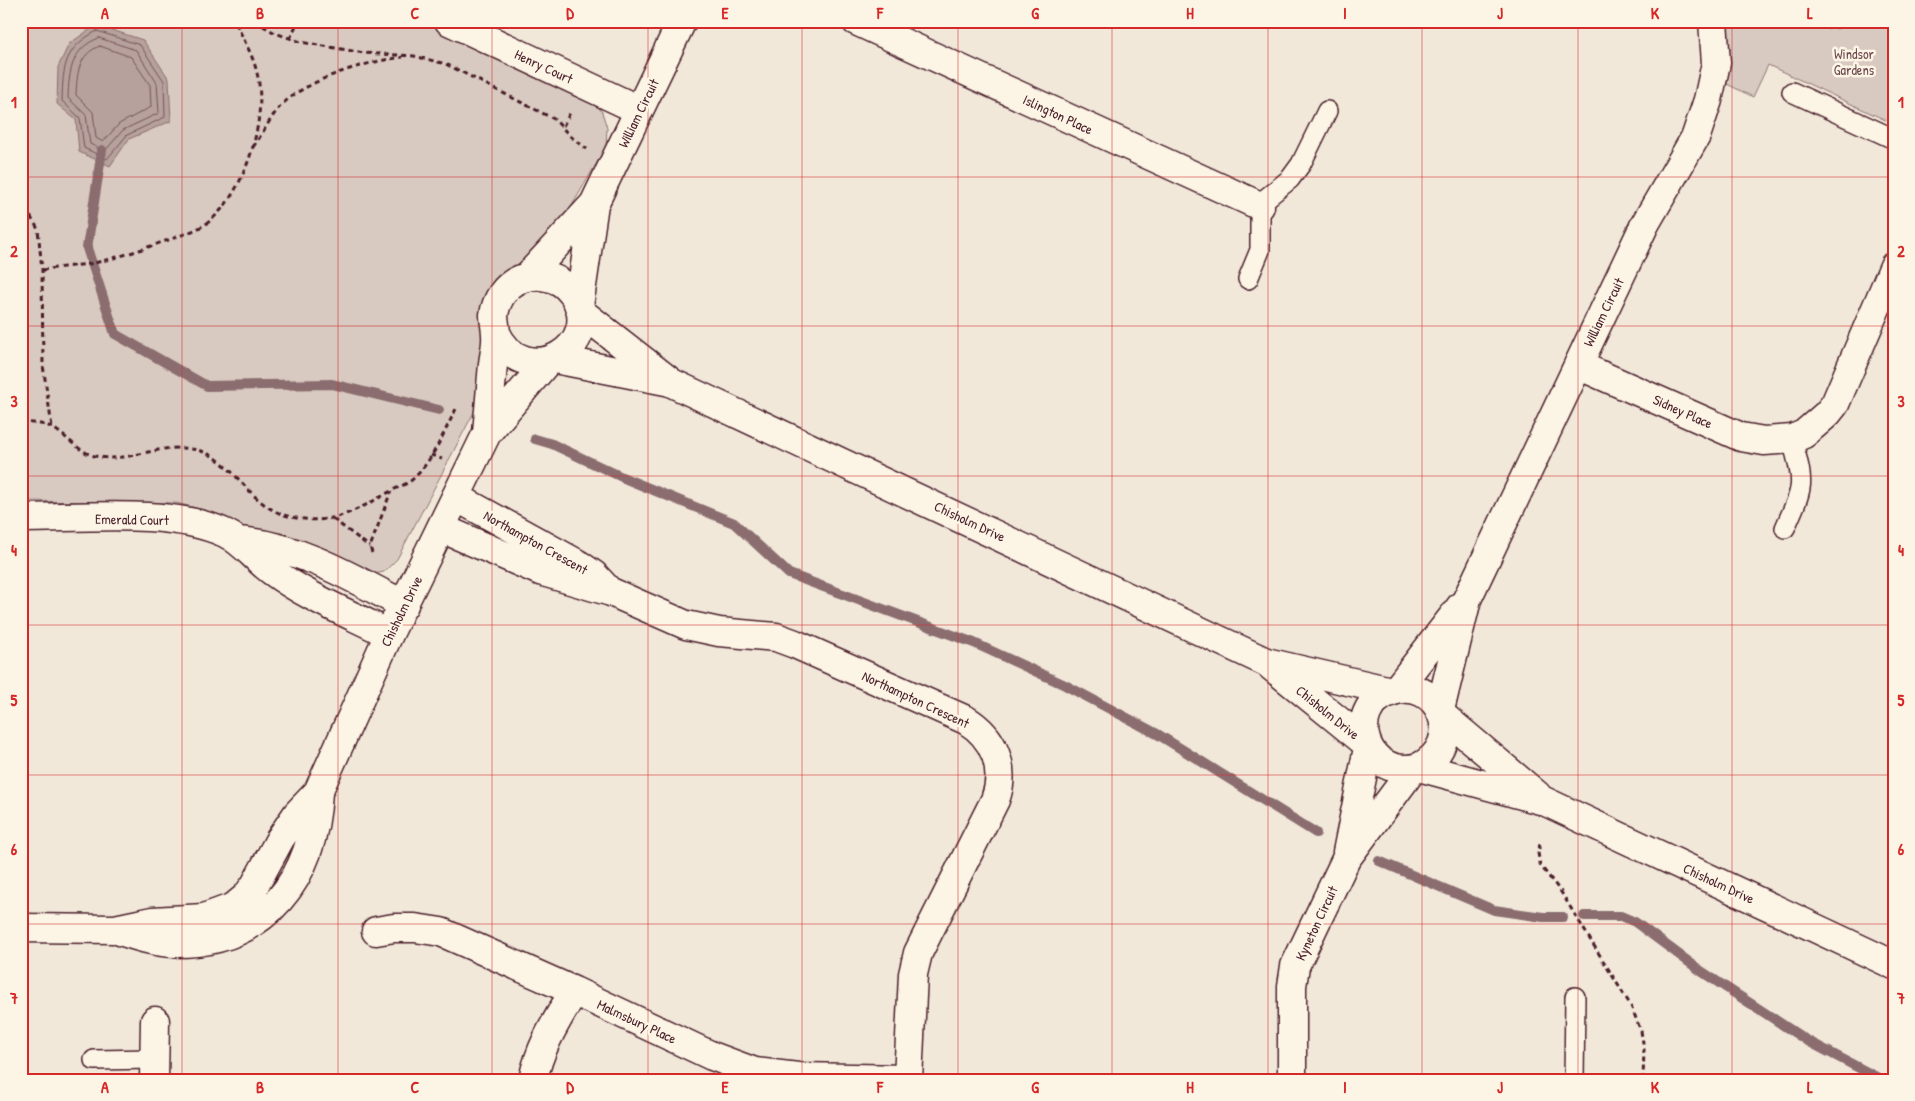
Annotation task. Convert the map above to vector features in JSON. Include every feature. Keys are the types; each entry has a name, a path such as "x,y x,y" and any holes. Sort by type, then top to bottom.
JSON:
{"street":[{"name":"Henry Court","path":"449,21 639,110"},
{"name":"William Circuit","path":"527,276 594,204 682,21"},
{"name":"Islington Place","path":"856,21 1260,206"},
{"name":"William Circuit","path":"1441,713 1467,599 1645,224 1696,136 1708,100 1725,24"},
{"name":"William Circuit","path":"580,309 594,204"},
{"name":"Sidney Place","path":"1578,365 1741,437 1764,441 1792,439 1810,429 1835,404 1894,266"},
{"path":"527,276 546,276 563,283 570,290 580,309 581,326 576,340 567,351 551,360 520,359 506,348 496,333 494,315 499,298 511,285 527,276"},
{"name":"Chisholm Drive","path":"580,309 672,383 1266,662 1393,691"},
{"name":"Chisholm Drive","path":"487,433 496,333"},
{"name":"Chisholm Drive","path":"21,928 115,929 153,921 204,918 234,907 246,897 256,886 280,838 297,814 318,792 389,634 487,433 551,360 672,383"},
{"name":"Northampton Crescent","path":"456,497 572,560 594,575 611,592"},
{"name":"Emerald Court","path":"21,518 154,517 206,526 239,540 263,543 311,559 404,604"},
{"name":"Northampton Crescent","path":"441,528 540,571 611,592 686,625 718,632 776,637 795,644 966,720 975,726 990,742 999,770 998,794 918,953 913,974 908,1079"},
{"name":"Emerald Court","path":"239,540 272,571 308,593 389,634"},
{"name":"William Circuit","path":"1393,691 1467,599"},
{"name":"Chisholm Drive","path":"1266,662 1367,745"},
{"path":"1413,690 1421,693 1429,697 1441,713 1445,731 1442,746 1432,759 1416,768 1404,770 1387,766 1379,762 1367,745 1364,727 1368,712 1377,700 1393,691 1413,690"},
{"name":"Chisholm Drive","path":"1441,713 1544,801"},
{"name":"Kyneton Circuit","path":"1346,859 1367,745"},
{"name":"Chisholm Drive","path":"1416,768 1544,801 1894,965"},
{"name":"Kyneton Circuit","path":"1292,1080 1292,986 1295,966 1346,859 1416,768"},
{"name":"Malmsbury Place","path":"376,931 408,928 441,932 574,991 712,1056 755,1072 798,1077 908,1079"},
{"path":"533,1080 538,1055 574,991"},
{"path":"154,1021 154,1070"}],"lane":[{"path":"1792,92 1894,138"},
{"path":"1248,279 1260,250 1260,206 1264,200 1290,179 1301,164 1327,111"},
{"path":"1785,528 1800,494 1802,483 1801,469 1792,439"},
{"path":"1574,997 1574,1080"},
{"path":"94,1060 154,1070"}],"path":[{"path":"42,270 94,263 157,244 211,220 229,200 237,188 252,150 259,114 259,82 253,58 235,21"},
{"path":"255,21 275,33 290,39 364,53 414,56 446,64 554,118 570,136 613,164"},
{"path":"290,39 298,21"},
{"path":"1725,24 1842,27 1854,21"},
{"path":"252,150 279,107 304,89 358,65 378,60 414,56"},
{"path":"21,201 38,230 42,270 43,365 52,428"},
{"path":"21,422 43,424 52,428 94,456 123,455 166,447 179,447 204,452 221,464 252,495 273,511 292,517 332,518 370,503 413,479 426,464 459,404"},
{"path":"373,558 370,547 392,490"},
{"path":"332,518 370,547"},
{"path":"1540,844 1538,853 1540,865 1561,892 1612,972 1638,1023 1644,1049 1643,1080"}],"green space":[{"path":"21,21 421,21 597,105 602,112 607,128 606,147 567,214 549,239 508,276 484,393 397,559 384,572 373,574 244,529 205,510 176,503 21,501 21,288 26,287 26,266 21,265"},
{"name":"Windsor Gardens","path":"1726,21 1894,21 1894,124 1768,65 1753,97 1727,84 1730,48"}],"water":[{"path":"96,25 143,40 169,79 171,121 129,139 110,166 79,152 76,120 57,104 58,67 69,44"}],"waterway":[{"path":"102,150 87,248 115,334 207,386 332,384 439,410"},
{"path":"535,439 552,444 624,478 734,523 789,574 974,643 1065,685 1159,735 1316,833"},
{"path":"1379,861 1494,910 1543,917 1563,917"},
{"path":"1584,916 1621,916 1635,922 1701,971 1806,1040 1882,1080"}]}
